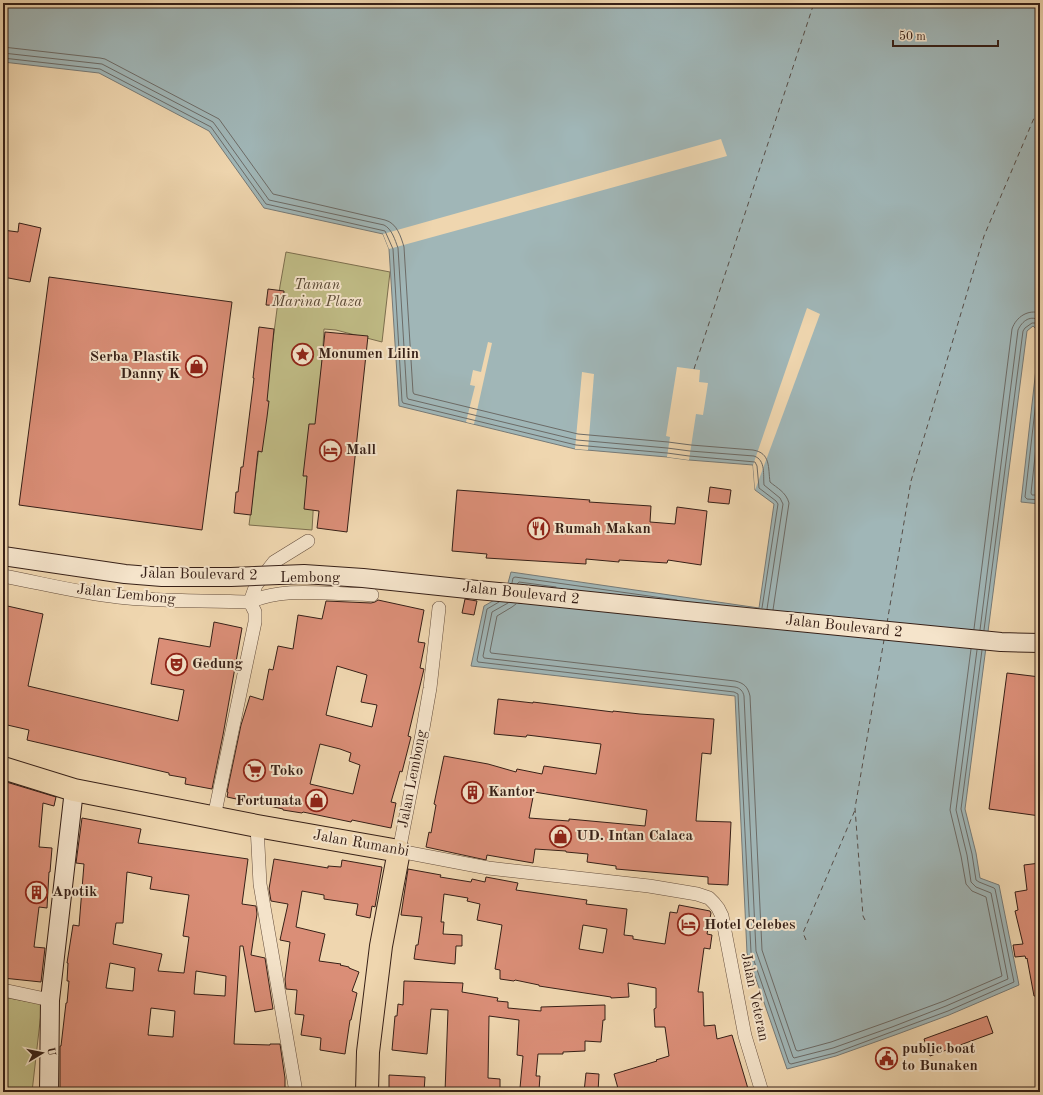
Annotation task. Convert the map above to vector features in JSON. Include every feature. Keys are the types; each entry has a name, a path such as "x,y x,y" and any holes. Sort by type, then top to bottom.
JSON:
{"highway":[{"name":"Jalan Rumanbi","path":"3,768 74,790 214,816 257,826 398,851"},
{"name":"Jalan Lembong","path":"367,1092 368,1052 381,946 398,851"}],"main road":[{"name":"Jalan Boulevard 2","path":"3,556 125,574 162,577 231,577 304,574 362,578 938,636 1001,642 1040,643"},
{"path":"49,1092 50,1000 74,790"}],"street":[{"path":"214,816 255,622 255,612 250,602 256,585 274,562 308,541"},
{"name":"Jalan Lembong","path":"3,576 118,597 250,602"},
{"name":"Lembong","path":"250,602 259,597 272,594 312,592 372,595"},
{"name":"Jalan Lembong","path":"398,851 430,688 439,608"},
{"path":"257,826 260,884 296,1092"},
{"name":"Jalan Rumanbi","path":"398,851 488,868 649,886 697,894 709,898 718,908"},
{"name":"Jalan Veteran","path":"718,908 722,916 745,1036 762,1092"},
{"path":"3,990 50,1000"}],"green space":[{"name":"Taman Marina Plaza","path":"286,252 390,272 382,342 336,330 324,329 312,530 249,525 280,286"},
{"path":"3,997 42,1004 32,1092 3,1091"}],"water":[{"path":"3,3 1040,3 1040,333 1033,326 1027,331 965,809 976,853 980,878 999,885 1019,985 949,1015 895,1035 836,1056 787,1069 747,953 735,696 471,666 484,606 505,594 511,572 759,608 774,504 755,490 753,465 575,449 399,406 389,249 383,234 264,208 209,131 99,73 3,62"},
{"path":"1040,333 1040,504 1021,502"}],"pier":[{"path":"721,139 727,156 389,249 383,234"},
{"path":"807,308 820,314 755,490 753,465"},
{"path":"488,342 492,343 474,424 466,422 475,386 470,385 473,370 481,372"},
{"path":"677,367 700,370 699,382 708,383 703,415 696,414 689,460 667,457 670,437 666,436"},
{"path":"582,372 594,374 588,450 575,449"}],"building":[{"path":"19,223 41,228 30,282 3,277 3,230 18,232"},
{"path":"49,277 232,302 202,530 19,505"},
{"path":"268,289 284,291 283,306 266,305"},
{"path":"259,327 274,329 267,401 269,401 262,452 258,451 251,515 234,513 236,492 238,492 241,467 243,467"},
{"name":"Mall","path":"325,332 368,336 347,532 317,528 319,511 304,509 307,476 303,476 309,424 315,424"},
{"path":"710,487 731,490 729,504 708,502"},
{"path":"457,490 651,506 650,522 675,524 677,507 707,511 701,565 668,560 667,563 619,560 619,562 586,559 586,564 486,558 487,554 452,551"},
{"path":"465,599 477,601 474,615 462,613"},
{"path":"378,600 424,610 418,642 425,643 420,668 424,669 408,736 411,737 402,772 400,771 391,802 396,803 391,828 352,820 351,822 303,812 283,810 227,797 241,725 250,696 263,700 269,669 273,670 278,646 293,649 298,615 322,619 326,601 375,602","holes":["337,666 367,675 361,702 377,705 372,727 326,715","320,744 351,753 349,761 360,765 353,794 310,784"]},
{"path":"3,605 43,614 28,686 178,721 184,690 151,684 159,638 210,647 214,622 242,628 212,789 185,784 186,778 169,775 169,773 27,740 29,730 3,724"},
{"path":"1007,673 1040,677 1040,816 989,809"},
{"path":"498,699 613,712 714,719 711,754 702,753 696,821 731,822 728,885 708,884 708,877 616,869 616,866 587,862 588,854 566,851 535,849 533,863 487,855 486,860 426,847 429,832 431,833 436,805 434,804 444,756 488,764 516,772 517,769 542,774 544,766 596,774 601,744 527,735 526,737 494,734","holes":["534,792 647,810 645,826 569,819 569,821 529,818"]},
{"path":"3,781 56,797 54,806 43,803 39,847 52,848 47,908 39,907 34,947 45,948 41,982 3,978"},
{"path":"82,818 141,829 138,843 248,859 242,904 256,906 257,914 251,955 265,958 273,1009 255,1012 243,946 240,946 234,1044 280,1044 285,1078 285,1092 78,1092 78,1089 60,1089 60,1046 69,981 67,981 67,963 73,925 79,926 84,864 76,863","holes":["127,872 152,877 150,889 189,895 183,936 189,937 184,973 158,971 162,954 113,944 116,923 123,923","110,963 135,968 133,991 106,988","196,971 226,976 225,996 194,994","151,1008 175,1011 173,1037 148,1035"]},
{"path":"274,859 328,868 328,866 341,867 342,860 382,867 375,907 372,906 370,918 356,915 358,904 324,899 324,895 302,891 296,927 325,934 319,961 341,964 340,965 349,967 359,972 352,991 357,993 350,1020 345,1054 320,1050 321,1038 301,1035 304,1015 295,1014 297,990 286,989 285,979 290,942 280,940 288,904 271,901 269,889"},
{"path":"1040,863 1040,996 1034,996 1027,958 1026,959 1025,956 1015,957 1013,945 1023,944 1015,911 1018,910 1015,892 1027,890 1024,865"},
{"path":"408,869 441,875 440,877 471,882 472,879 485,882 486,877 518,883 516,890 587,900 586,904 627,909 624,935 633,936 633,939 665,944 670,912 677,913 679,905 710,911 711,913 707,934 712,935 710,949 704,948 698,992 703,992 704,1026 715,1025 717,1039 732,1035 749,1092 619,1092 614,1074 669,1056 665,1027 655,1027 654,1009 656,1008 656,988 628,983 629,997 611,998 539,986 515,980 500,979 500,970 495,969 502,925 477,920 480,904 467,901 468,898 444,894 441,922 444,922 443,934 462,935 462,946 456,946 455,964 414,959 416,945 418,945 422,917 401,915","holes":["583,925 607,929 603,953 579,949"]},
{"path":"404,981 463,983 462,992 498,998 497,1001 508,1002 508,1008 541,1011 541,1007 605,1005 605,1020 603,1020 601,1042 585,1041 585,1051 563,1052 563,1054 538,1054 536,1076 540,1076 539,1090 520,1088 523,1056 517,1055 519,1020 489,1016 488,1078 500,1079 500,1092 445,1092 448,1010 431,1009 427,1054 392,1050 395,1016 397,1016 398,1004 403,1005"},
{"path":"987,1016 993,1033 930,1056 924,1039"},
{"path":"586,1073 599,1074 598,1092 584,1092"},
{"path":"389,1075 425,1077 424,1092 389,1092"}],"ferry route":[{"path":"694,369 814,3"},
{"path":"887,623 911,481 984,236 1040,104"},
{"path":"865,920 863,916 855,808 884,640"},
{"path":"806,940 803,933 855,810"}],"place":[{"name":"Monumen Lilin","path":"303,354"},
{"name":"Serba Plastik Danny K","path":"196,366"},
{"name":"Mall","path":"331,450"},
{"name":"Rumah Makan","path":"538,529"},
{"name":"Gedung","path":"176,664"},
{"name":"Toko","path":"254,771"},
{"name":"Kantor","path":"472,792"},
{"name":"Fortunata","path":"317,801"},
{"name":"UD. Intan Calaca","path":"561,836"},
{"name":"Apotik","path":"36,892"},
{"name":"Hotel Celebes","path":"688,925"},
{"name":"public boat to Bunaken","path":"886,1058"}]}
